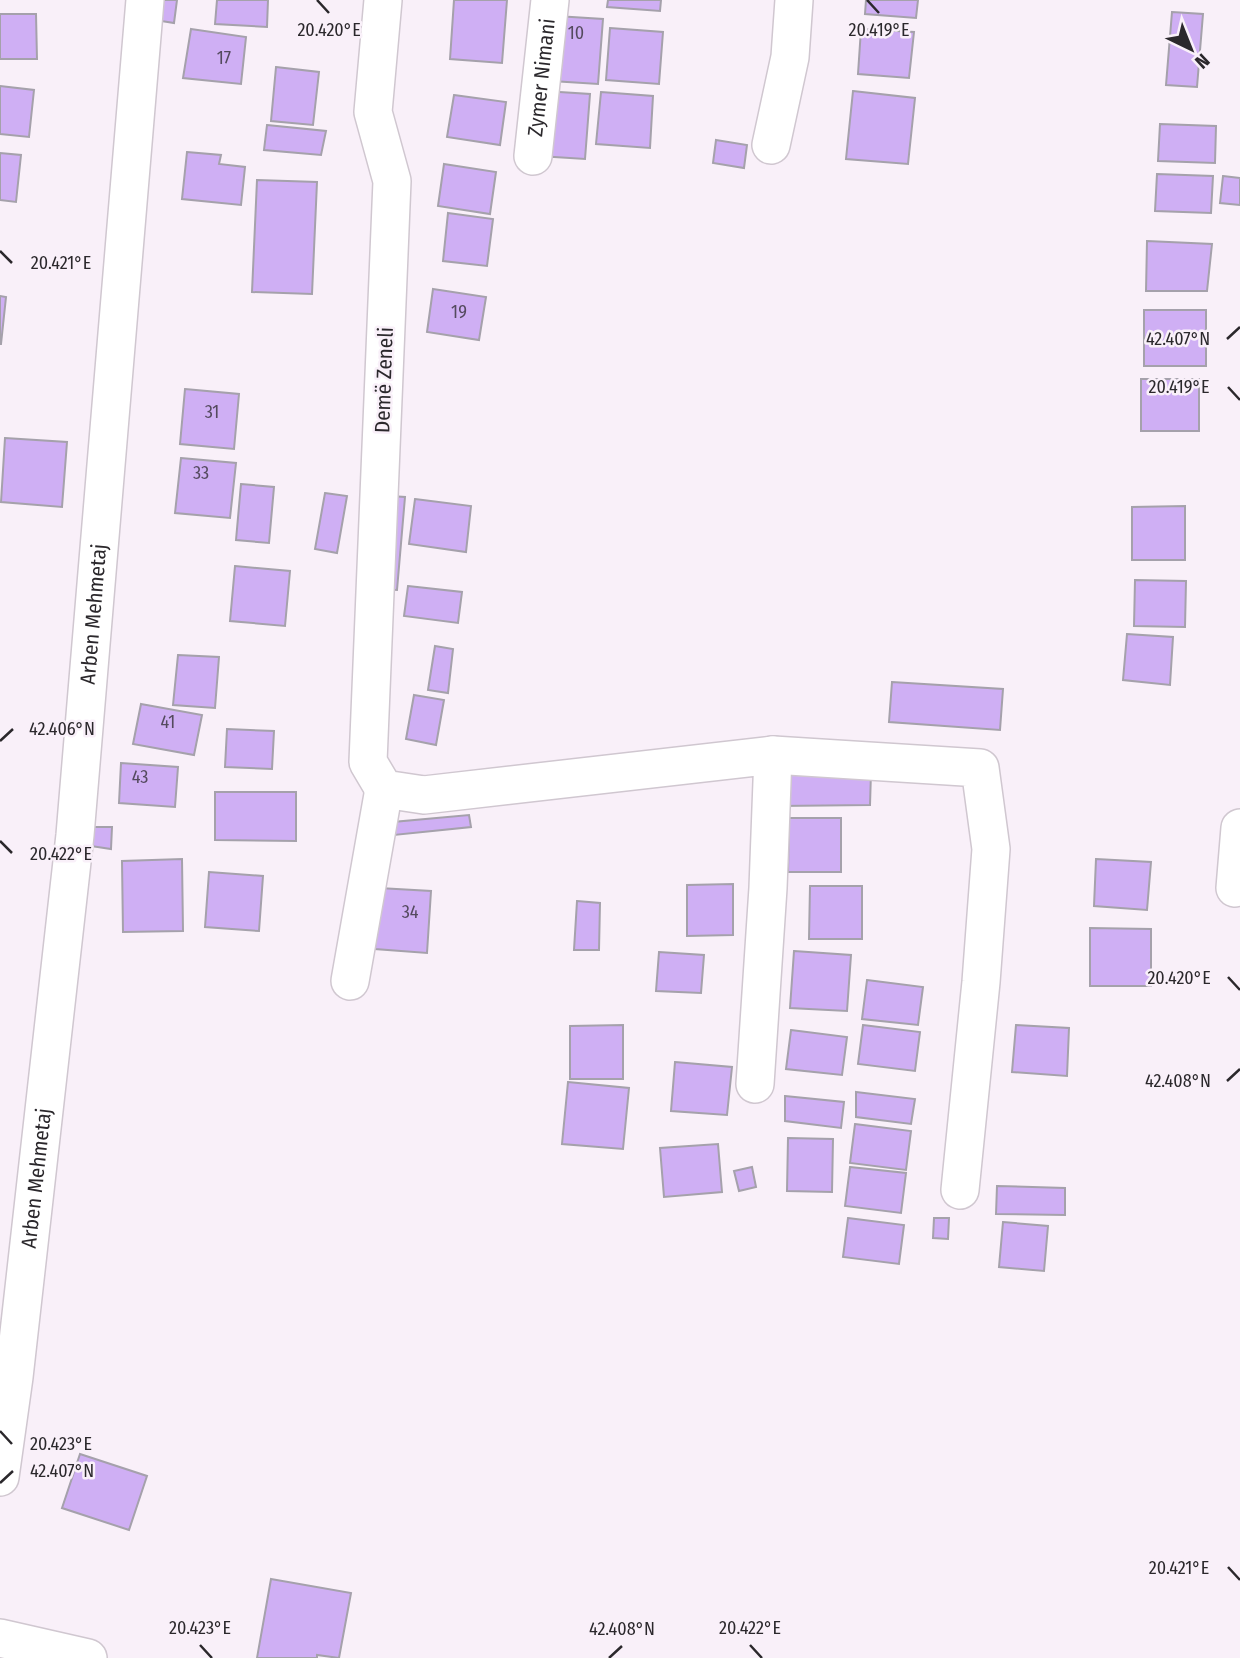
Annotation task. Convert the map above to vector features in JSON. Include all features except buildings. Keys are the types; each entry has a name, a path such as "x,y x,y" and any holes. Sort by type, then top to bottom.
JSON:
{"street":[{"name":"Arben Mehmetaj","path":"0,1477 14,1377 75,835 145,0"},
{"name":"Demë Zeneli","path":"350,981 376,776 392,181 373,112 383,0"},
{"name":"Zymer Nimani","path":"533,156 550,0"},
{"path":"771,145 790,57 794,0"},
{"path":"376,776 424,795 773,755 980,768 991,849 960,1190"},
{"path":"755,1084 768,888 773,755"},
{"path":"1235,888 1240,828"},
{"path":"0,1637 88,1658"}]}
